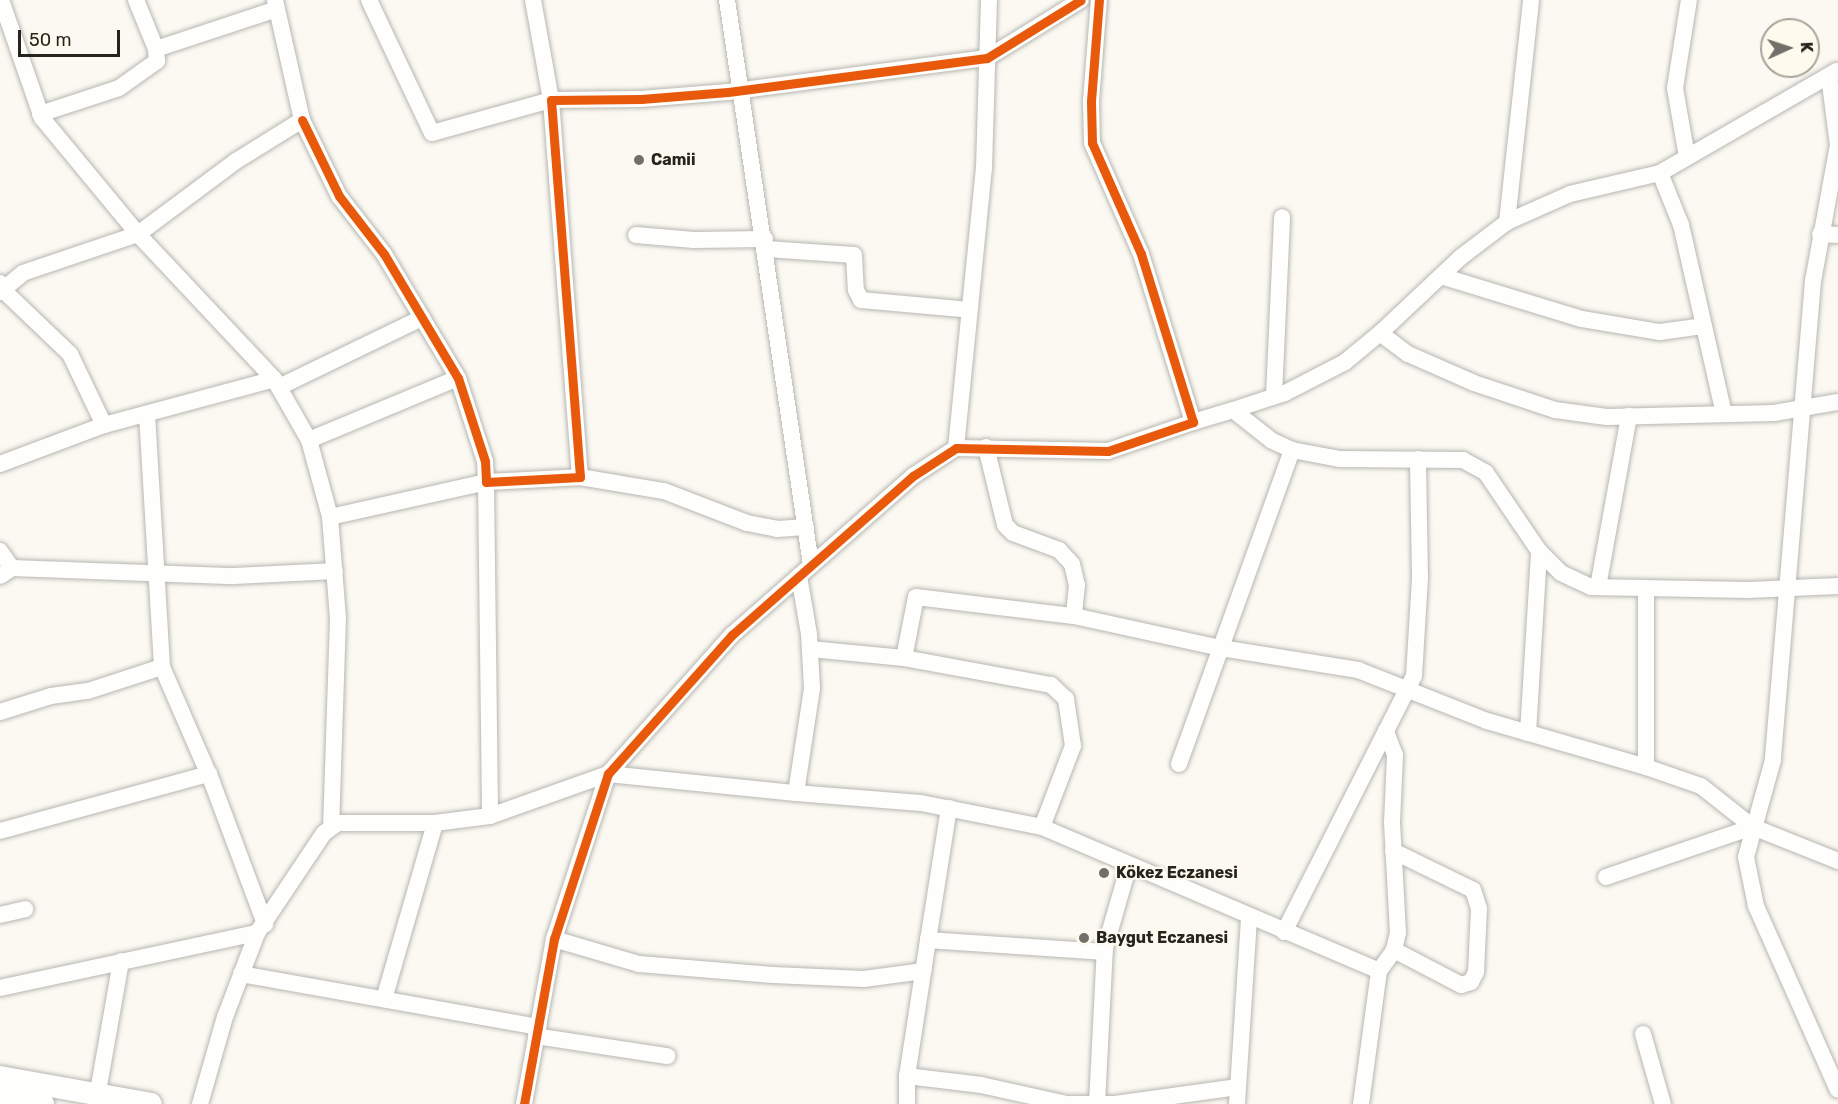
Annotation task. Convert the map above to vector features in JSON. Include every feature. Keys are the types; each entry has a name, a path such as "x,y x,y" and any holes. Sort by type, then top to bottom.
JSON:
{"main road":[{"path":"0,1077 96,1099 151,1104"},
{"path":"0,1095 42,1104"}],"street":[{"path":"1,0 40,114 138,234 277,383 309,440 330,517 338,618 331,827 261,928 241,974 200,1104"},
{"path":"40,114 119,88 157,61 156,49 136,0"},
{"path":"369,0 432,133 551,100 641,99 741,91 987,58 1081,0"},
{"path":"534,0 551,100 580,477"},
{"path":"727,0 766,244 806,527 805,570 812,688 796,793"},
{"path":"956,448 984,168 989,0"},
{"path":"1099,0 1091,101 1092,143 1141,254 1193,422"},
{"path":"1507,222 1531,0"},
{"path":"1687,157 1675,88 1689,0"},
{"path":"156,49 276,5 302,120 339,196 384,254 458,378 485,461 490,816"},
{"path":"524,1104 554,939 608,774 732,635 913,476 956,448 1108,451 1275,396 1345,362 1441,276 1507,222 1570,194 1660,173 1834,73 1838,145 1813,280 1804,408 1784,588 1773,760 1746,857 1756,906 1838,1090"},
{"path":"104,425 70,354 1,288 23,273 138,234 236,161 302,120"},
{"path":"1660,173 1682,225 1724,414"},
{"path":"1275,396 1282,216"},
{"path":"1820,234 1838,235"},
{"path":"636,235 766,244 854,255 856,290 861,300 970,310"},
{"path":"1441,276 1582,318 1660,332 1703,326"},
{"path":"0,464 104,425 277,383 422,318"},
{"path":"1380,333 1408,354 1474,383 1555,410 1629,416 1724,414 1804,408 1838,402"},
{"path":"309,440 458,378"},
{"path":"1233,410 1271,440 1292,450 1340,459 1463,460 1486,473 1539,551 1561,573 1598,587 1646,590 1838,586"},
{"path":"147,414 162,668 208,774 261,928"},
{"path":"1598,587 1629,416"},
{"path":"986,447 1005,525 1013,532 1059,550 1072,564 1077,585 1074,616"},
{"path":"1179,764 1292,450"},
{"path":"1284,932 1409,687 1418,656 1418,459"},
{"path":"330,517 486,482 580,477 664,491 747,523 777,529 806,527"},
{"path":"0,551 6,572 234,576 335,571"},
{"path":"1528,733 1539,551"},
{"path":"1646,590 1646,767"},
{"path":"904,658 916,597 1074,616 1221,648 1358,670 1409,687 1487,721 1646,767 1701,786 1753,827 1838,861"},
{"path":"810,649 904,658 1051,685 1063,692 1072,737 1072,755 1042,827"},
{"path":"0,712 51,696 88,691 162,668"},
{"path":"1361,1104 1379,971 1394,950 1398,925 1393,851 1395,755 1386,731"},
{"path":"0,831 208,774"},
{"path":"331,827 349,820 435,823 490,816 608,774 949,808 1042,827 1249,918 1379,971"},
{"path":"907,1104 907,1076 949,808"},
{"path":"384,999 435,823"},
{"path":"1606,877 1753,827"},
{"path":"1393,851 1473,890 1479,909 1476,972 1471,982 1461,985 1394,950"},
{"path":"1096,1104 1106,952 1129,865"},
{"path":"0,915 25,909"},
{"path":"907,1076 981,1085 1063,1103 1096,1104 1238,1096 1249,918"},
{"path":"0,988 261,928"},
{"path":"554,939 639,964 864,979 923,971"},
{"path":"928,940 1106,952"},
{"path":"96,1099 121,961"},
{"path":"241,974 384,999 537,1032 667,1056"},
{"path":"1643,1034 1663,1104"}],"cycle path":[{"path":"302,120 339,196 384,254 458,378 485,461 486,482 580,477 551,100 641,99 728,92 987,58 1081,0"},
{"path":"524,1104 554,939 608,774 732,635 913,476 956,448 1108,451 1193,422 1141,254 1092,143 1091,101 1099,0"}],"place":[{"name":"Camii","path":"639,160"},
{"name":"Kökez Eczanesi","path":"1104,873"},
{"name":"Baygut Eczanesi","path":"1084,938"}]}
